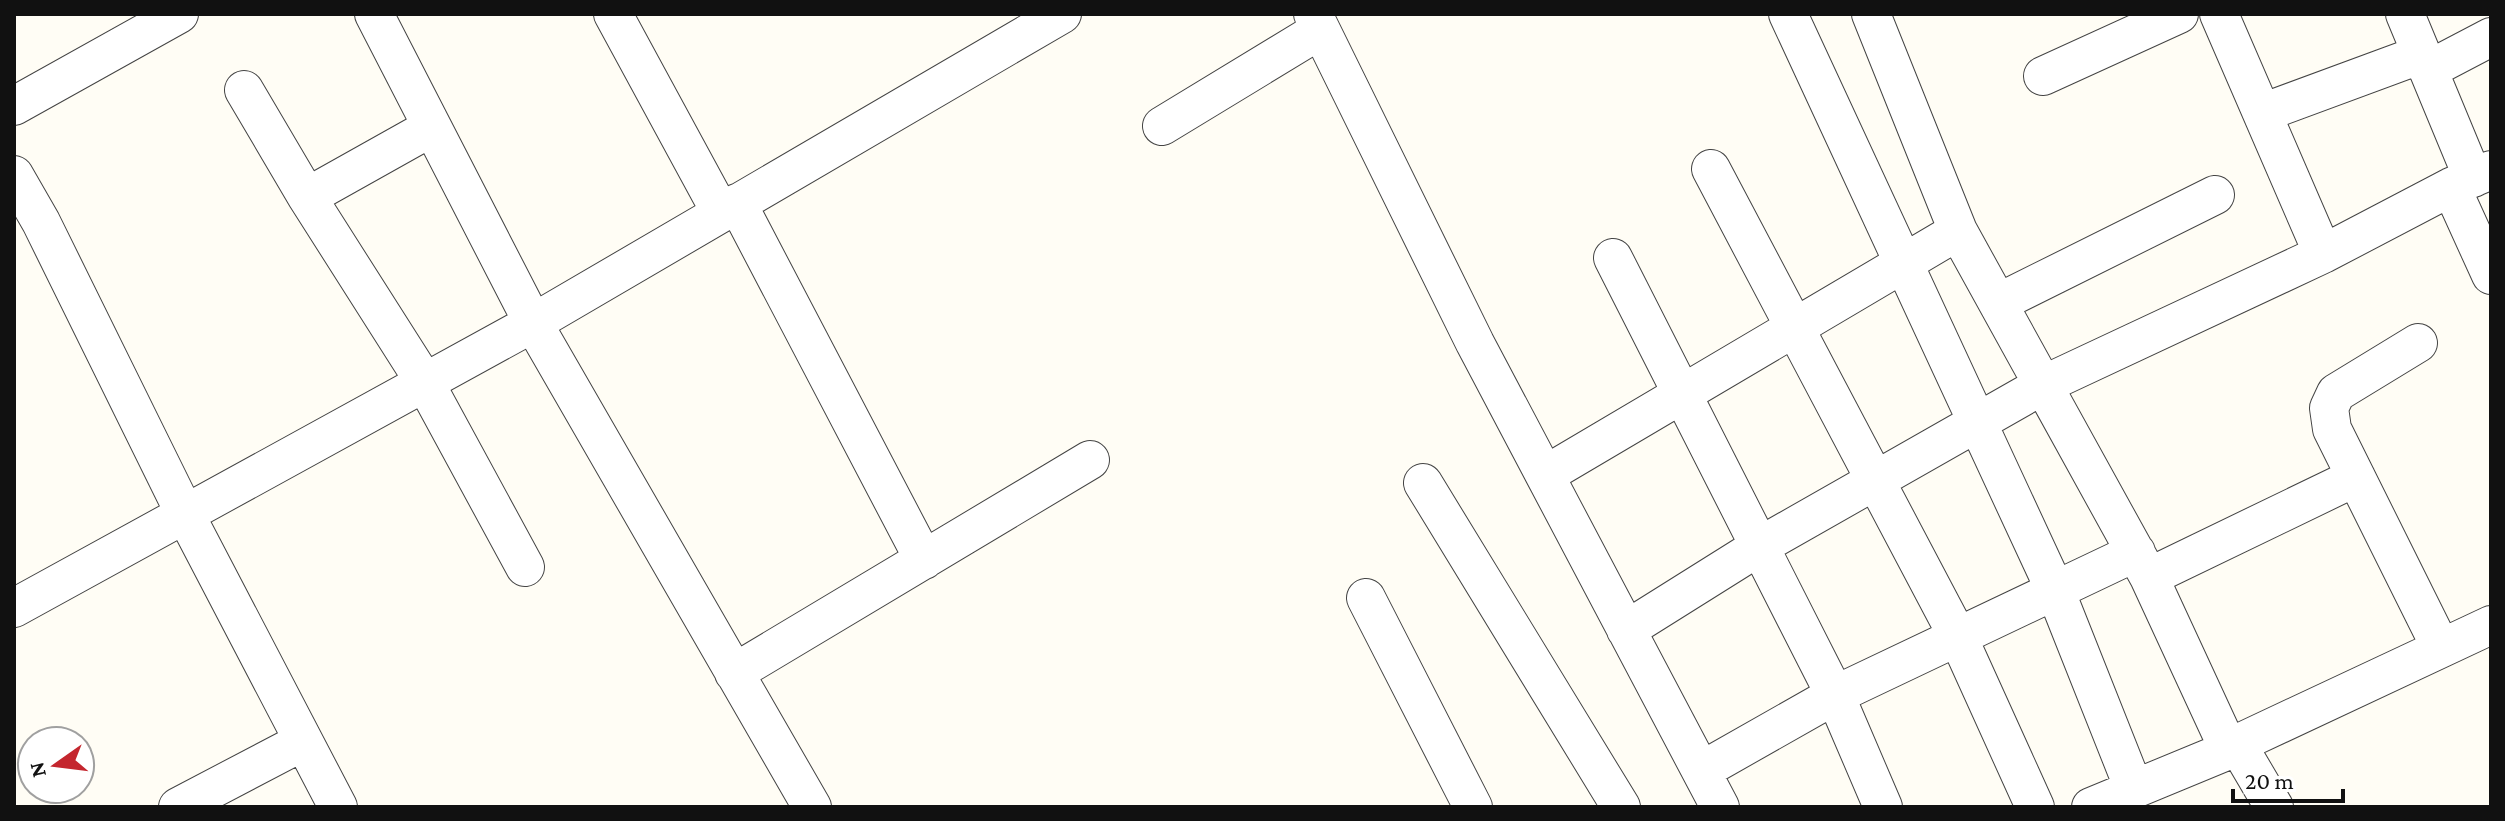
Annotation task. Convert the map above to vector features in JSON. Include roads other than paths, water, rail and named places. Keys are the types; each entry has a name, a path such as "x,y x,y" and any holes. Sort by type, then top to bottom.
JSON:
{"street":[{"path":"14,106 179,14"},
{"path":"613,14 729,208 924,560"},
{"path":"14,608 533,323 1062,14"},
{"path":"1788,14 2055,590 2134,789"},
{"path":"1871,14 1958,231 2142,565 2233,747 2274,807"},
{"path":"2043,76 2127,25 2179,14"},
{"path":"2219,14 2323,254"},
{"path":"2405,14 2472,178 2491,275"},
{"path":"382,17 432,127 533,323 812,807"},
{"path":"1162,126 1316,22 1475,343 1720,807"},
{"path":"2262,113 2425,62 2491,37"},
{"path":"244,90 307,197 424,381 525,567"},
{"path":"307,197 432,127"},
{"path":"1711,169 1958,637 2035,807"},
{"path":"14,175 27,230 185,514 338,807"},
{"path":"1626,630 1760,546 2043,385 2323,254 2472,178"},
{"path":"1998,303 2215,195"},
{"path":"1545,475 1958,231"},
{"path":"1613,258 1835,695 1883,807"},
{"path":"2418,343 2336,393 2329,408 2332,429 2441,648"},
{"path":"734,673 1090,460"},
{"path":"1701,771 1835,695 2055,590 2142,565 2356,477"},
{"path":"1423,483 1621,807"},
{"path":"1366,598 1473,807"},
{"path":"2091,807 2233,747 2441,648 2486,639"},
{"path":"178,807 302,742"}]}
